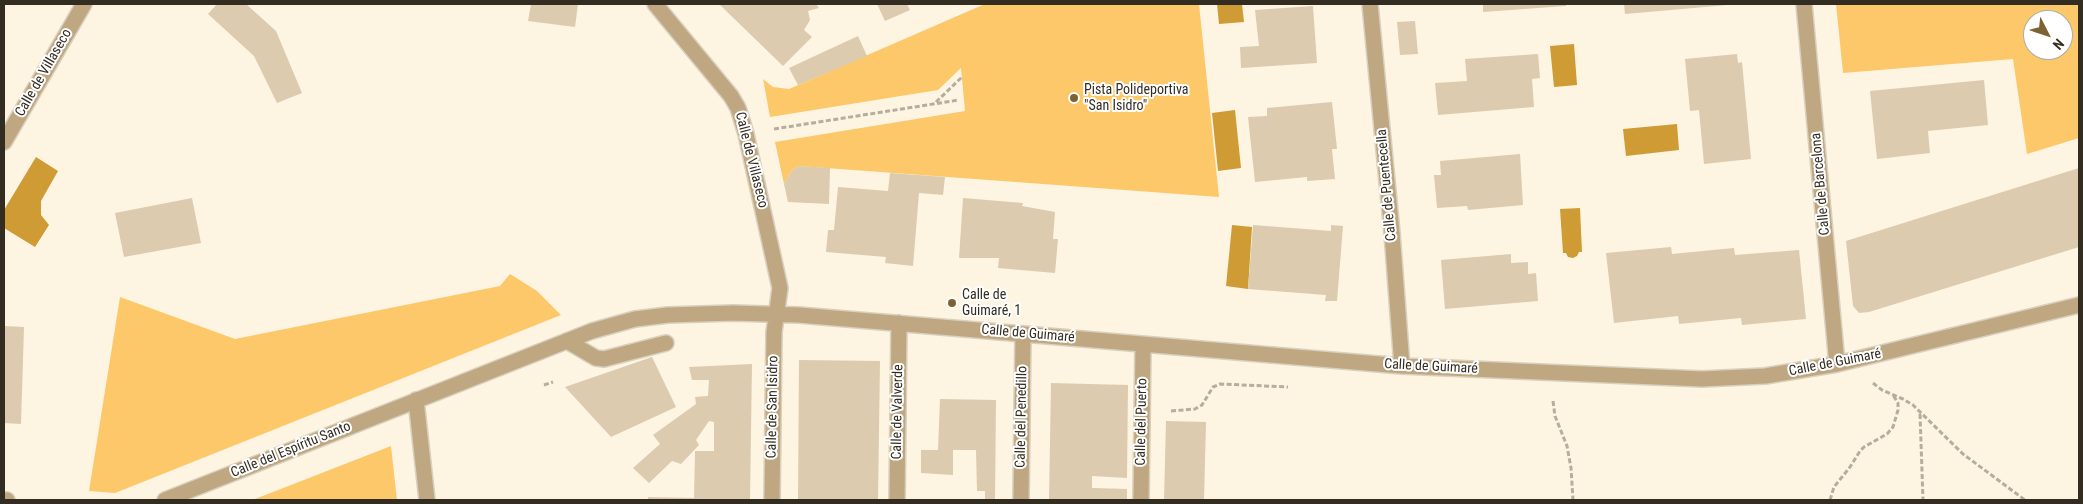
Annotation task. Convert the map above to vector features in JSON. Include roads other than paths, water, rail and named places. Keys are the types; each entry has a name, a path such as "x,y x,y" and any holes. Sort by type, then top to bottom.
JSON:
{"street":[{"name":"Calle de Villaseco","path":"4,142 84,4"},
{"name":"Calle de Villaseco","path":"655,4 731,96 741,115 778,272 780,288 777,314"},
{"name":"Calle de Puentecella","path":"1370,4 1392,233 1402,366"},
{"name":"Calle de Barcelona","path":"1804,4 1837,364"},
{"name":"Calle de Guimaré","path":"777,314 1402,366 1702,379 1765,376 1837,364 2079,305"},
{"name":"Calle del Espíritu Santo","path":"165,500 566,341 606,327 650,317 777,314"},
{"name":"Calle de San Isidro","path":"772,500 774,355 777,314"},
{"name":"Calle de Valverde","path":"897,500 899,323"},
{"name":"Calle del Penedillo","path":"1021,500 1023,334"},
{"path":"566,341 596,358 604,358 666,343"},
{"name":"Calle del Puerto","path":"1141,500 1143,344"},
{"path":"416,400 427,500"}],"place":[{"name":"Pista Polideportiva \"San Isidro\"","path":"1074,98"},
{"name":"Calle de Guimaré, 1","path":"952,303"}]}
